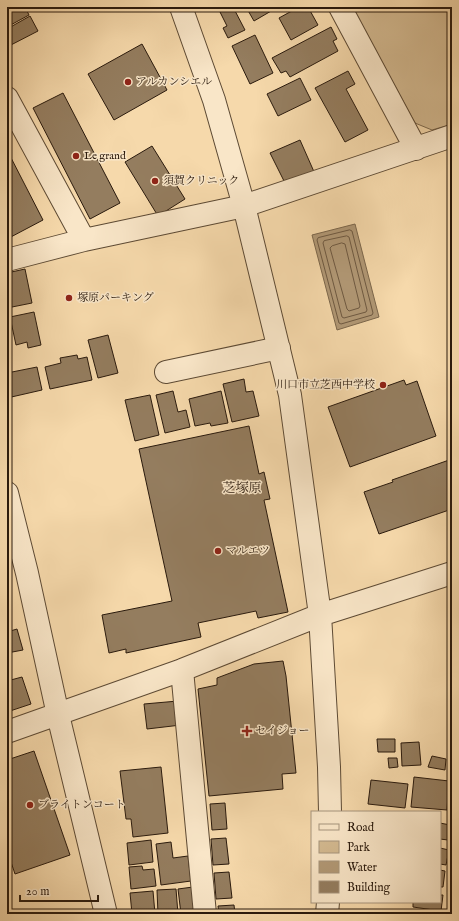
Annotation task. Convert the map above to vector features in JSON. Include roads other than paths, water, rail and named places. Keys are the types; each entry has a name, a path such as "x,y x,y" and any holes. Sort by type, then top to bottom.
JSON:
{"street":[{"path":"181,7 214,100 244,206 290,395 320,615 329,767 330,811"},
{"path":"340,7 416,149"},
{"path":"7,98 84,240"},
{"path":"7,260 84,240 244,206 452,136"},
{"path":"166,372 279,348"},
{"path":"7,493 28,573 58,715 106,914"},
{"path":"7,732 182,670 320,615 452,573"},
{"path":"182,670 205,914"},
{"path":"327,914 328,903"}],"water":[{"path":"355,224 379,317 337,330 312,235"}],"place":[{"name":"アルカンシエル","path":"128,82"},
{"name":"Le grand","path":"76,156"},
{"name":"須賀クリニック","path":"155,181"},
{"name":"塚原パーキング","path":"69,298"},
{"name":"川口市立芝西中学校","path":"383,385"},
{"name":"マルエツ","path":"218,551"},
{"name":"セイジョー","path":"247,731"},
{"name":"ブライトンコート","path":"30,805"}],"district":[{"name":"芝塚原","path":"242,488"}]}
